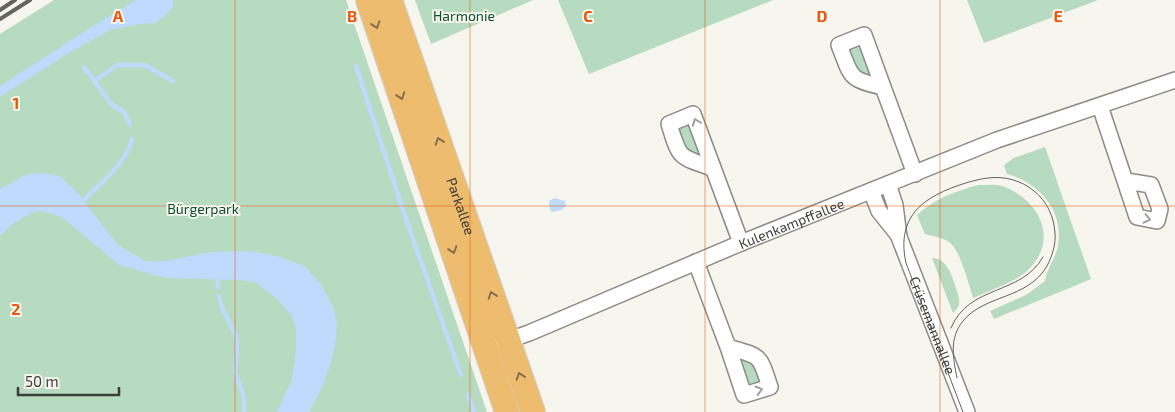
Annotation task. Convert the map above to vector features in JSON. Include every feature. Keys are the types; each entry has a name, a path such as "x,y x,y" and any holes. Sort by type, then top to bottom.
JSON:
{"main road":[{"name":"Parkallee","path":"368,0 508,412"},
{"name":"Parkallee","path":"390,0 532,412"}],"street":[{"name":"Kulenkampffallee","path":"486,348 508,341 741,243 997,140 1175,80"},
{"path":"883,87 915,174"},
{"path":"1100,106 1126,181"},
{"path":"712,168 741,243"},
{"name":"Crüsemannallee","path":"888,184 895,204 899,237 967,412"},
{"name":"Crüsemannallee","path":"871,191 879,211 899,237"},
{"path":"696,262 728,347"}],"green space":[{"name":"Bürgerpark","path":"54,0 346,0 487,412 0,412 0,34"},
{"name":"Harmonie","path":"415,0 533,0 431,44"},
{"path":"558,0 773,0 589,74"},
{"path":"967,0 1098,0 984,43"},
{"path":"860,44 873,78 857,72 848,48"},
{"path":"687,123 691,126 703,152 700,157 683,148 678,127"},
{"path":"1045,147 1091,279 994,319 990,311 1026,295 1045,281 1057,250 1059,232 1057,220 1047,200 1029,184 1007,174 1004,165 1014,158"},
{"path":"978,185 999,185 1015,192 1026,200 1035,210 1041,221 1044,233 1043,246 1038,258 1024,274 973,298 954,247 945,240 925,234 917,215 938,200"},
{"path":"932,258 942,261 946,265 954,281 959,303 958,308 953,313"},
{"path":"736,357 751,359 761,379 759,384 748,386"}],"water":[{"path":"136,0 173,0 173,8 156,23 139,24 110,30 64,56 0,97 0,86"},
{"path":"46,173 61,177 77,192 117,244 146,261 165,261 211,252 251,251 281,257 306,267 321,285 333,307 337,321 336,339 331,363 322,388 309,412 277,412 292,379 296,350 296,328 291,315 277,299 255,282 166,278 119,265 63,218 43,211 24,217 0,236 0,189 27,174"},
{"path":"555,198 565,201 566,206 561,210 553,212 550,210 549,201"}],"waterway":[{"path":"94,81 118,65 145,65 173,81"},
{"path":"356,66 405,216 461,375"},
{"path":"84,67 111,104 124,112 130,124"},
{"path":"80,204 117,167 132,139"},
{"path":"217,276 218,287"},
{"path":"219,296 222,308 236,335 235,372 244,398 244,412"},
{"path":"468,395 474,412"}],"tram line":[{"path":"957,378 953,348 956,334 963,321 972,312 1029,285 1039,277 1047,266 1053,250 1054,227 1046,204 1029,187 1012,180 1000,178 981,179 943,191 916,211 907,226 905,235 904,253 906,263 963,412"},
{"path":"951,328 959,314 970,304 982,296 1022,278 1043,257"}],"railway":[{"path":"0,10 15,0"},
{"path":"0,19 30,0"}]}
